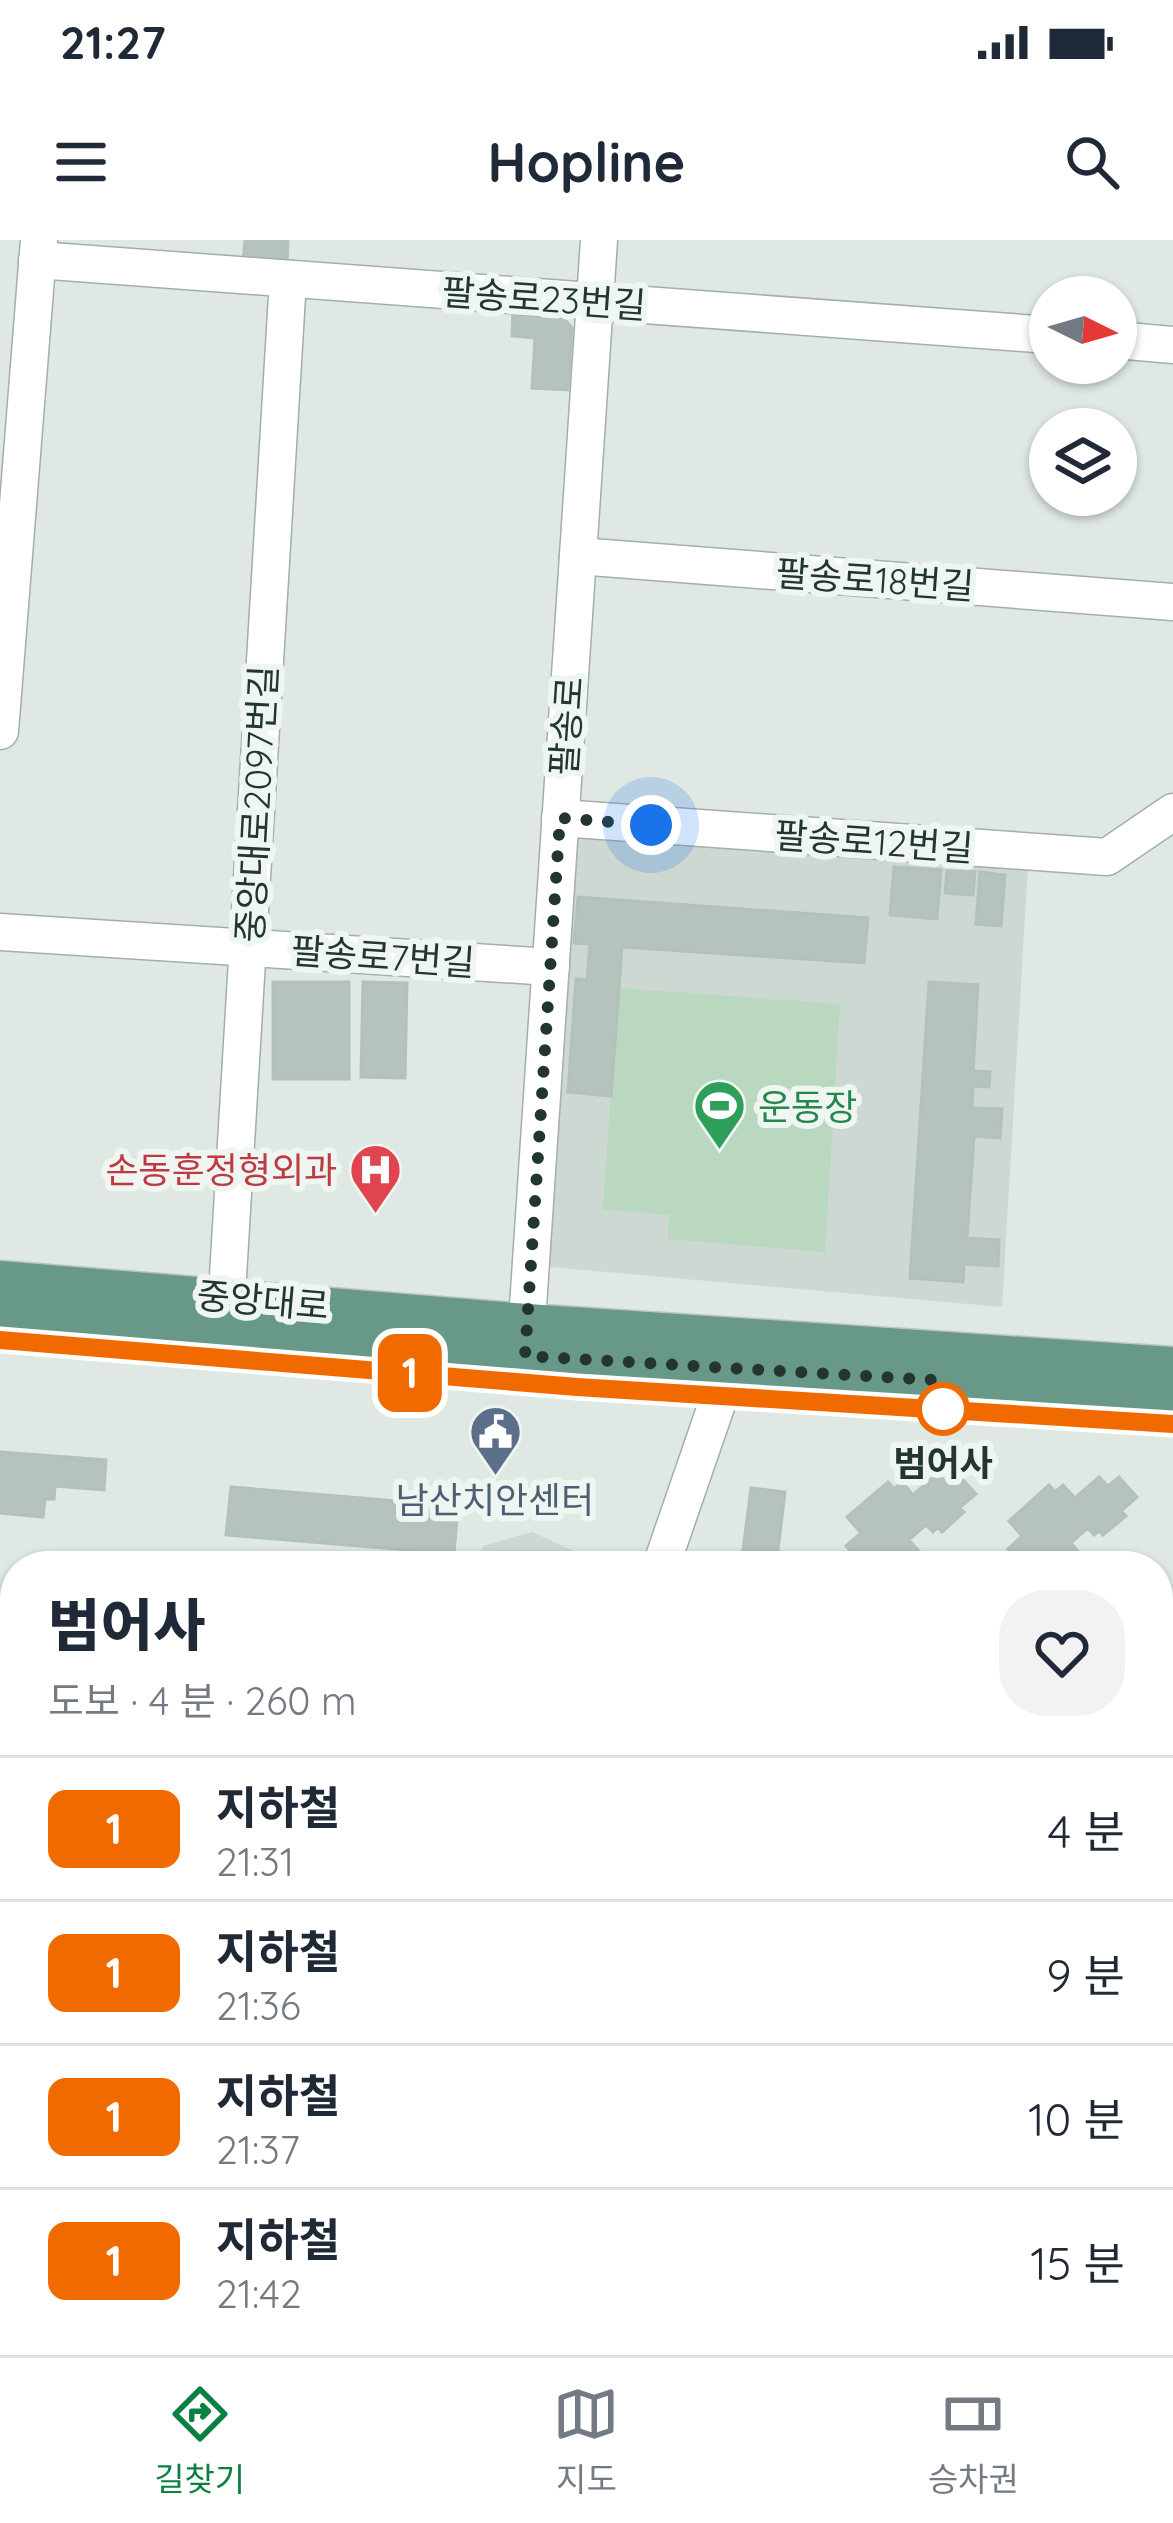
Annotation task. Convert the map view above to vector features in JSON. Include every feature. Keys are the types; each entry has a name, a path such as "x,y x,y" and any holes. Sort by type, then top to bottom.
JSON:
{"main road":[{"name":"중앙대로","path":"0,1280 225,1313 526,1339 730,1366 1173,1396"},
{"name":"중앙대로","path":"0,1310 225,1313"},
{"name":"중앙대로","path":"526,1339 1173,1365"}],"street":[{"name":"팔송로","path":"526,1339 598,240"},
{"name":"팔송로23번길","path":"38,250 288,279 1029,333"},
{"path":"0,731 38,250"},
{"name":"중앙대로2097번길","path":"225,1313 288,279"},
{"path":"1137,342 1173,345"},
{"name":"팔송로18번길","path":"578,556 1173,602"},
{"name":"팔송로12번길","path":"560,818 1107,857 1173,812"},
{"name":"팔송로7번길","path":"0,932 550,967"},
{"path":"666,1551 730,1366"}],"shaded area":[{"path":"573,826 1028,865 1002,1307 539,1266"},
{"path":"532,1532 574,1551 481,1551 483,1546"}],"green space":[{"name":"운동장","path":"618,988 840,1004 825,1252 668,1239 669,1215 603,1209"}],"building":[{"path":"245,240 288,240 287,265 243,263"},
{"path":"513,309 559,312 572,328 568,390 532,388 535,338 512,336"},
{"path":"894,867 941,870 937,919 890,915"},
{"path":"947,871 975,872 973,895 945,893"},
{"path":"980,872 1005,875 1001,926 976,924"},
{"path":"578,897 868,918 864,963 622,947 611,1096 568,1092 576,979 587,980 590,944 574,943"},
{"path":"273,982 349,982 349,1079 273,1079"},
{"path":"363,982 407,983 405,1078 361,1077"},
{"path":"929,982 978,985 973,1071 990,1072 989,1087 973,1086 972,1108 1002,1109 1000,1138 974,1136 967,1238 999,1240 998,1266 964,1264 963,1282 910,1278"},
{"path":"0,1452 106,1460 104,1490 55,1486 54,1499 45,1499 43,1517 0,1513"},
{"path":"938,1473 946,1483 957,1473 976,1494 942,1532 938,1527 933,1532 926,1525 909,1540 919,1551 850,1551 846,1546 861,1533 847,1517 888,1482 894,1489 902,1482 913,1495"},
{"path":"1099,1477 1108,1486 1119,1477 1137,1497 1121,1511 1126,1516 1103,1535 1099,1531 1094,1535 1088,1528 1071,1543 1078,1551 1008,1549 1022,1536 1009,1521 1049,1485 1055,1492 1063,1485 1075,1498"},
{"path":"231,1487 458,1506 454,1551 226,1535"},
{"path":"751,1488 785,1492 778,1551 743,1551"}],"metro line":[{"name":"1","path":"0,1340 577,1387 1173,1424"}],"place":[{"name":"운동장","path":"719,1152"},
{"name":"손동훈정형외과","path":"376,1215"},
{"name":"범어사","path":"943,1409"},
{"name":"남산치안센터","path":"495,1477"}],"route":[{"path":"651,825 560,818 525,1356 934,1380 943,1409"}]}
